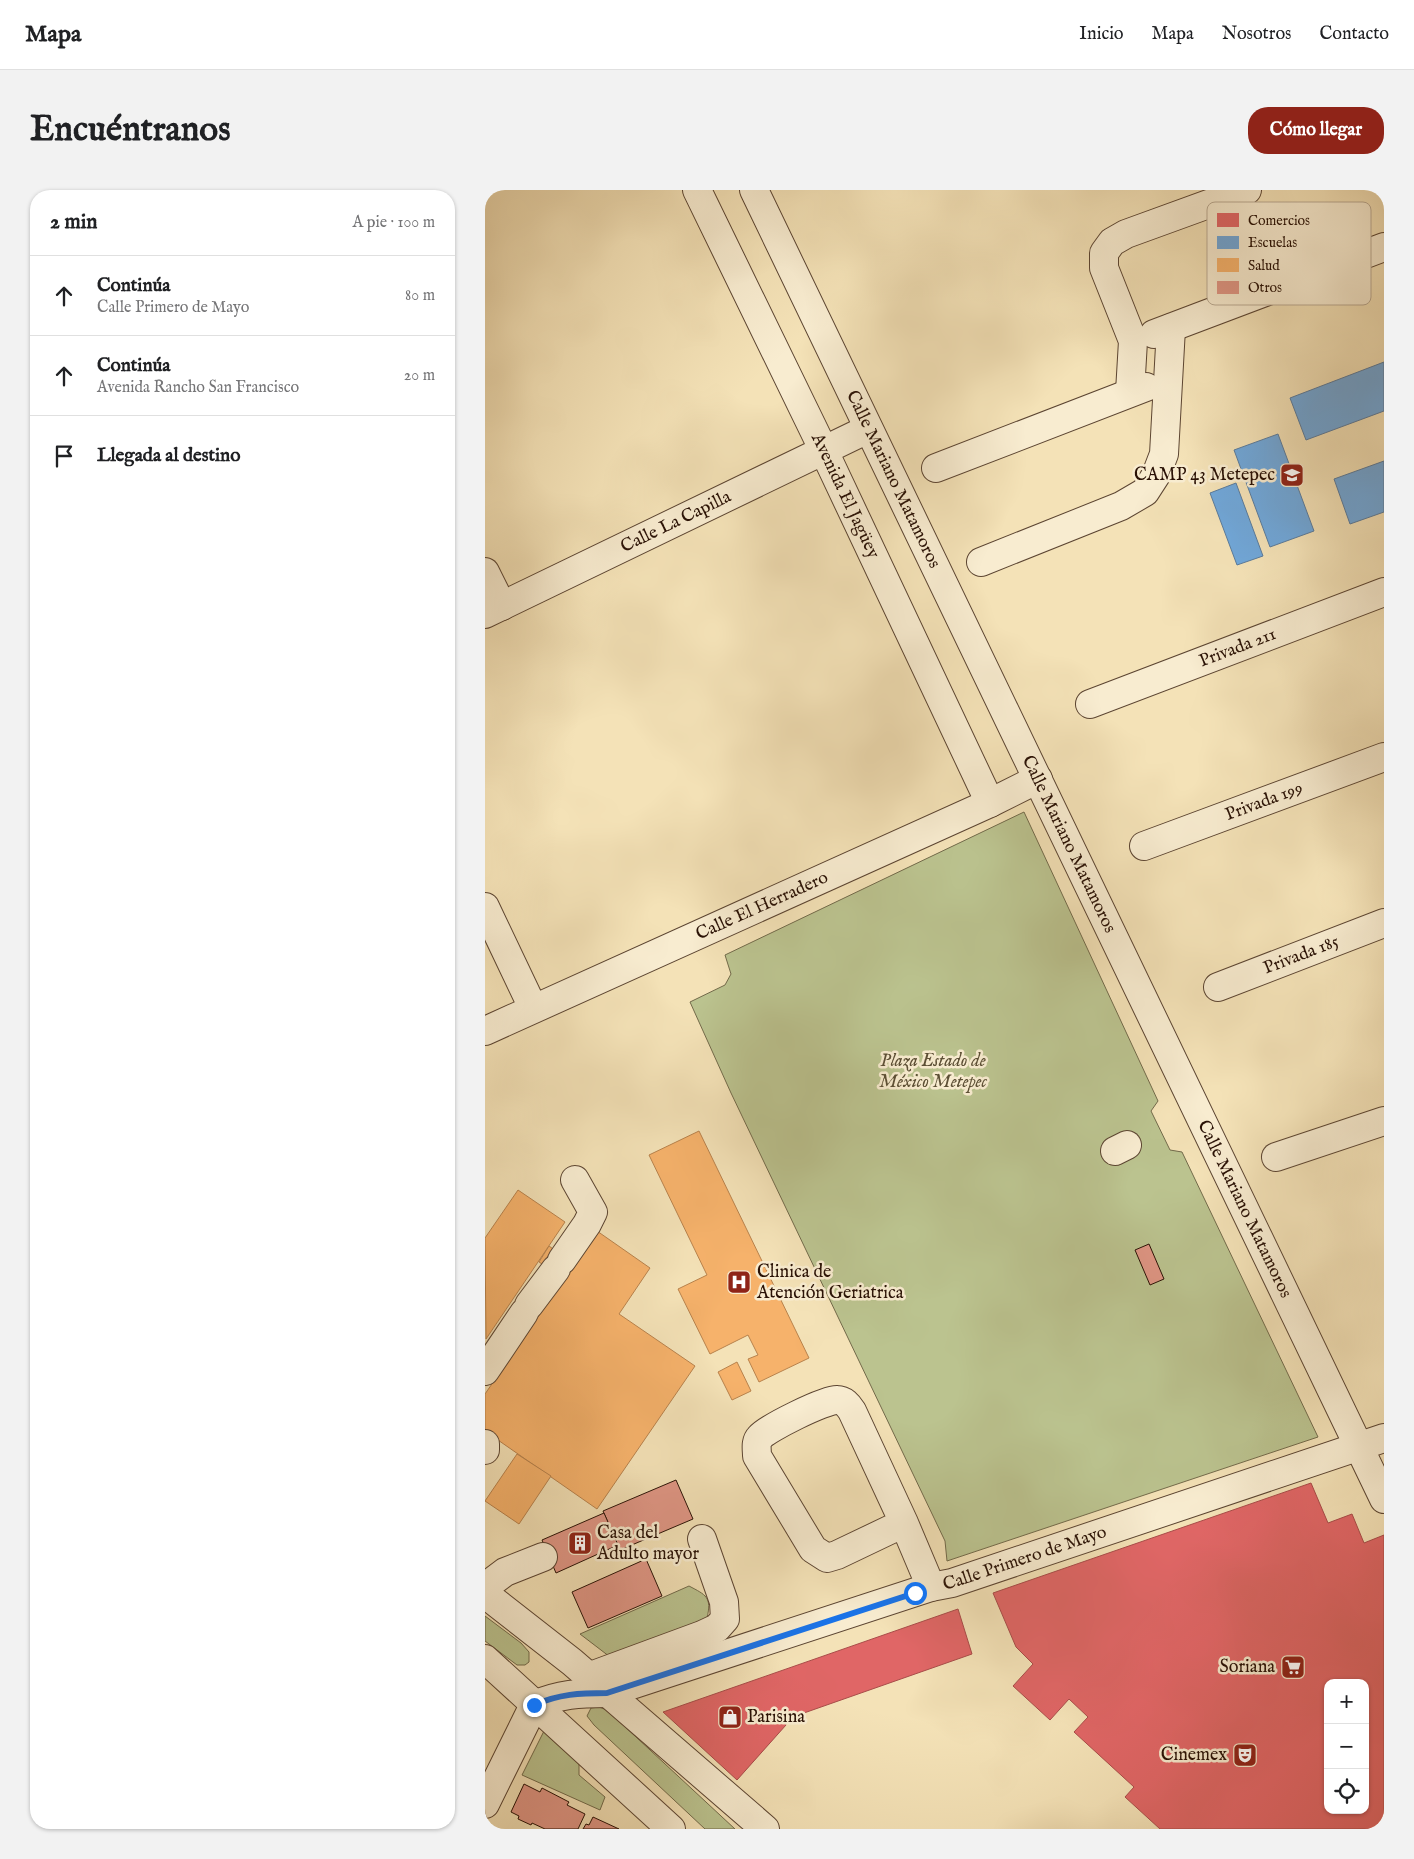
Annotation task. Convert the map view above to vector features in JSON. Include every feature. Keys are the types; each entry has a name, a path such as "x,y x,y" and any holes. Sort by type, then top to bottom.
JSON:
{"street":[{"name":"Avenida El Jagüey","path":"697,190 824,451 990,803"},
{"name":"Calle Mariano Matamoros","path":"754,190 1384,1499"},
{"path":"1214,202 1247,190"},
{"path":"1130,392 1133,341 1104,268 1104,253 1111,242 1126,234 1207,205"},
{"path":"1371,253 1384,248"},
{"path":"1133,341 1232,305"},
{"path":"981,562 1121,506 1145,492 1156,475 1164,454 1171,328"},
{"path":"935,468 1130,392 1167,380"},
{"name":"Calle La Capilla","path":"494,610 868,429"},
{"path":"485,572 494,610"},
{"name":"Privada 211","path":"1090,704 1384,592"},
{"name":"Privada 199","path":"1143,846 1384,756"},
{"name":"Calle El Herradero","path":"485,1031 990,803 1038,779"},
{"path":"485,907 533,1008"},
{"name":"Privada 185","path":"1218,987 1384,923"},
{"path":"1276,1157 1384,1121"},
{"path":"485,1371 526,1309 587,1224 593,1212 575,1180"},
{"path":"897,1526 837,1555 827,1558 821,1555 813,1549 757,1456 756,1444 760,1437 771,1429 824,1402 837,1400 846,1403 852,1411 923,1590"},
{"name":"Calle Primero de Mayo","path":"598,1685 952,1583 1384,1438"},
{"path":"485,1444 485,1450"},
{"path":"485,1804 534,1705 553,1697 580,1693 598,1685 717,1628 725,1619 724,1602 702,1539"},
{"path":"485,1587 505,1572 543,1557"},
{"path":"485,1594 572,1662 765,1829"},
{"path":"485,1659 671,1829"}],"green space":[{"name":"Plaza Estado de México Metepec","path":"1024,812 1158,1101 1151,1111 1170,1150 1182,1152 1318,1437 947,1561 945,1541 731,1093 690,1002 725,985 731,974 725,955"},
{"path":"689,1586 700,1592 708,1601 707,1618 614,1660 580,1634"},
{"path":"485,1616 521,1643 529,1652 529,1662 525,1665 517,1665 485,1641"},
{"path":"599,1707 607,1710 735,1829 705,1829 594,1725 587,1716 591,1708"},
{"path":"547,1725 579,1748 579,1775 605,1797 600,1810 522,1775"}],"building: Comercios":[{"path":"1311,1483 1328,1523 1352,1514 1364,1543 1384,1535 1384,1829 1160,1829 1125,1797 1134,1787 1074,1732 1088,1717 1069,1699 1050,1720 1013,1686 1033,1664 1016,1647 993,1593"},
{"path":"958,1609 972,1654 784,1720 786,1725 737,1780 663,1712"}],"building: Escuelas":[{"path":"1384,362 1384,411 1306,440 1290,398"},
{"path":"1278,434 1314,531 1270,547 1234,450"},
{"path":"1384,461 1384,512 1350,524 1334,479"},
{"path":"1236,483 1263,556 1237,565 1210,493"}],"building: Salud":[{"path":"699,1131 809,1358 759,1382 748,1359 758,1355 748,1335 710,1354 678,1289 707,1275 649,1155"},
{"path":"518,1190 565,1222 486,1339 485,1238"},
{"path":"597,1231 650,1268 619,1314 695,1366 597,1509 485,1431 485,1394"},
{"path":"549,1246 574,1264 564,1279 539,1262"},
{"path":"737,1362 751,1391 732,1400 718,1372"},
{"path":"517,1454 551,1476 519,1524 485,1501"}],"building: Otros":[{"path":"1149,1244 1164,1279 1150,1285 1135,1250"},
{"path":"676,1480 693,1519 620,1550 603,1511"},
{"name":"Casa del Adulto mayor","path":"604,1513 618,1545 556,1573 542,1540"},
{"path":"646,1559 662,1596 588,1628 572,1592"},
{"path":"524,1784 540,1792 542,1788 569,1802 567,1805 585,1814 578,1829 545,1829 518,1819 519,1816 511,1812"},
{"path":"593,1817 619,1829 583,1829 586,1824 589,1825"}],"place":[{"name":"CAMP 43 Metepec","path":"1292,475"},
{"name":"Clinica de Atención Geriatrica","path":"739,1282"},
{"name":"Casa del Adulto mayor","path":"580,1543"},
{"name":"Soriana","path":"1293,1667"},
{"name":"Parisina","path":"730,1717"},
{"name":"Cinemex","path":"1245,1755"}],"route":[{"path":"534,1705 553,1697 580,1693 607,1693 915,1593"}]}
